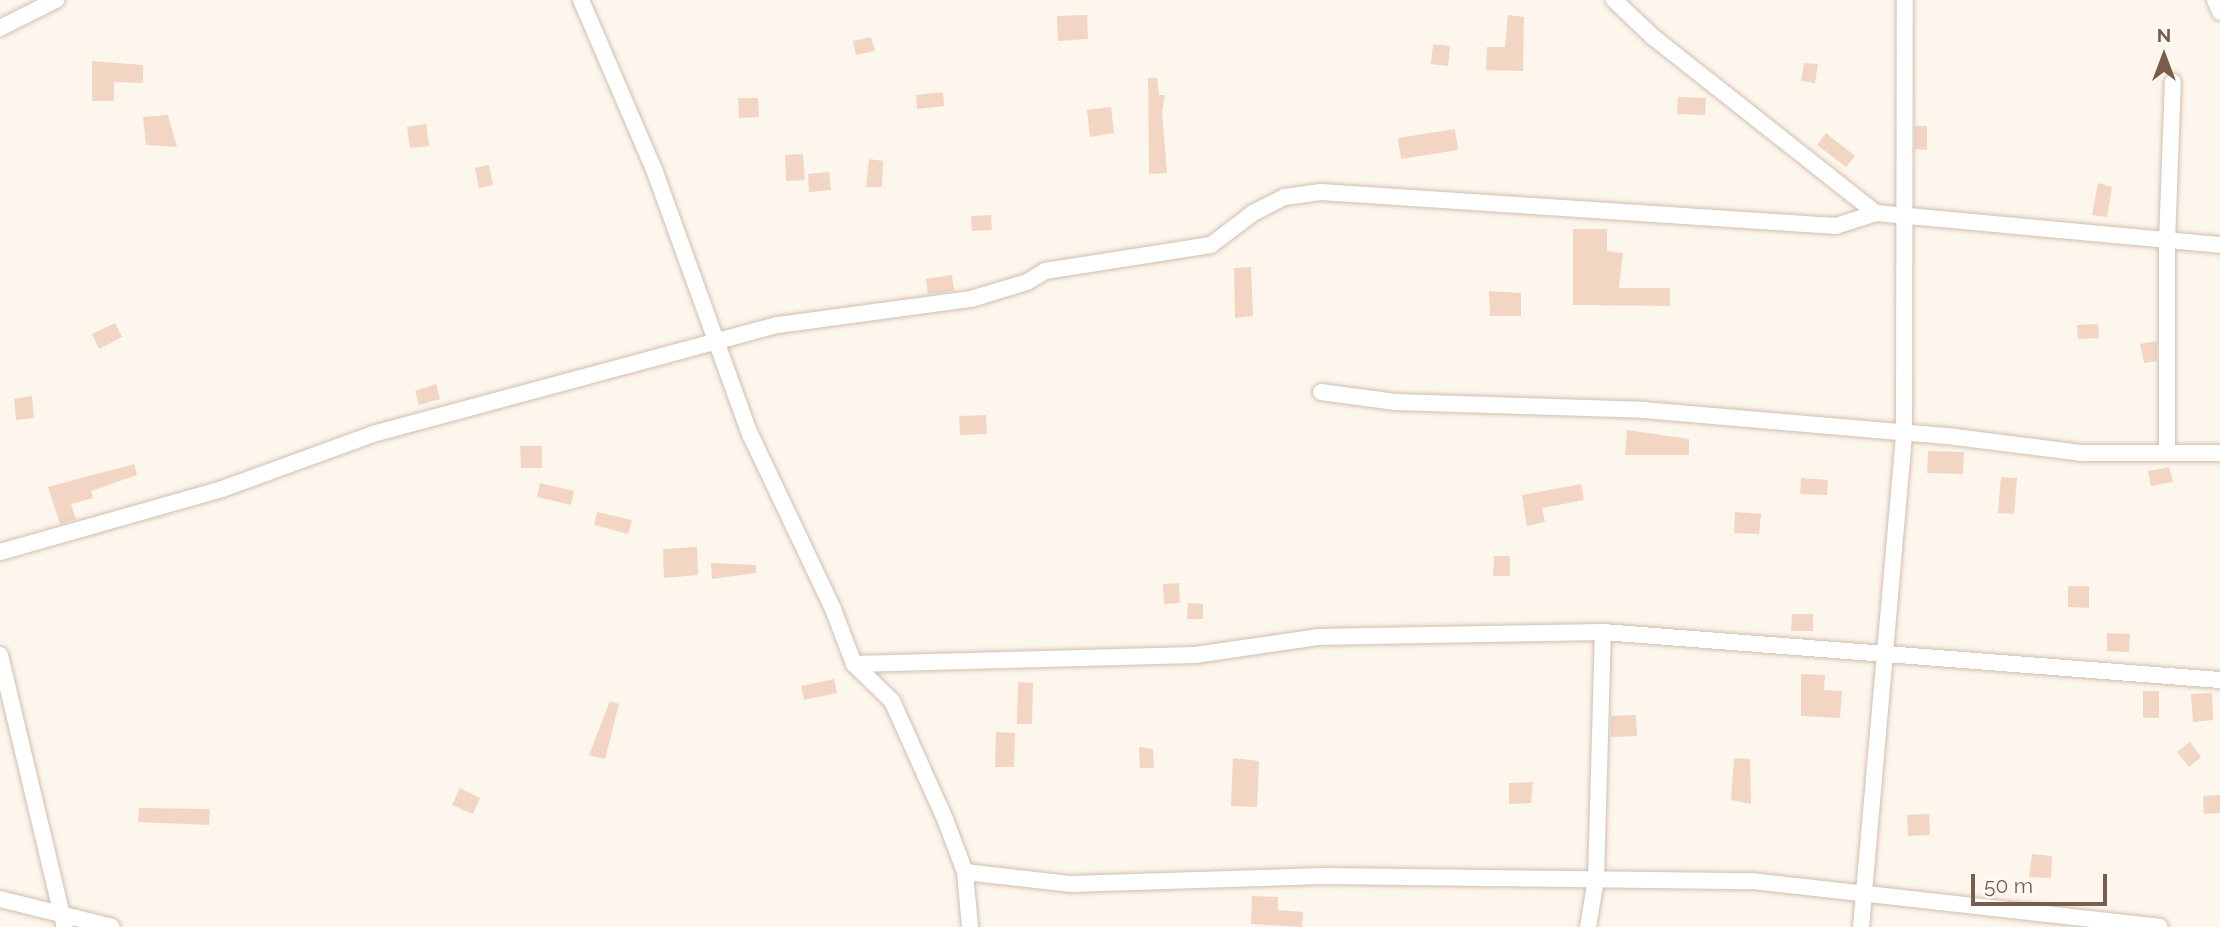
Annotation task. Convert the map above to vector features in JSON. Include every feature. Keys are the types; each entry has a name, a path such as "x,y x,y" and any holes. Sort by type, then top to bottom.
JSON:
{"street":[{"path":"0,28 56,0"},
{"path":"581,0 655,172 713,342 803,551 833,609 853,664 892,701 965,872 970,927"},
{"path":"1614,0 1653,37 1877,213"},
{"path":"1861,927 1887,655 1904,434 1905,0"},
{"path":"2215,0 2220,12"},
{"path":"2167,452 2167,242 2173,82"},
{"path":"0,552 222,489 373,434 778,325 971,299 1027,282 1045,271 1211,245 1253,213 1285,197 1321,192 1836,226 1877,213 2220,245"},
{"path":"1321,392 1395,402 1643,410 2081,453 2220,453"},
{"path":"853,664 1195,655 1318,637 1603,632 2220,680"},
{"path":"1588,927 1596,879 1603,632"},
{"path":"0,655 63,921"},
{"path":"965,872 1071,884 1324,876 1752,881 2159,927"},
{"path":"0,900 63,921 112,927"}],"building":[{"path":"1087,15 1088,39 1058,41 1057,16"},
{"path":"1508,15 1524,17 1523,71 1486,70 1487,47 1505,47"},
{"path":"871,37 875,51 856,55 853,41"},
{"path":"1433,44 1450,46 1448,66 1431,64"},
{"path":"92,61 143,65 143,83 114,82 114,101 92,101"},
{"path":"1804,63 1818,64 1815,83 1801,81"},
{"path":"1148,78 1157,78 1159,95 1165,95 1162,112 1167,173 1149,174"},
{"path":"943,92 944,106 917,109 916,95"},
{"path":"1678,97 1706,98 1705,115 1677,114"},
{"path":"738,98 758,98 759,117 739,118"},
{"path":"1111,107 1114,133 1090,137 1087,110"},
{"path":"168,115 177,147 146,145 143,117"},
{"path":"426,124 429,146 410,148 407,127"},
{"path":"1915,126 1927,126 1927,150 1915,149"},
{"path":"1455,129 1458,150 1401,159 1398,138"},
{"path":"1826,133 1855,156 1846,167 1817,145"},
{"path":"803,154 805,180 786,181 785,155"},
{"path":"869,159 883,161 882,187 866,187"},
{"path":"489,165 493,185 479,188 475,168"},
{"path":"829,172 831,190 809,192 808,174"},
{"path":"2098,183 2112,187 2107,217 2092,215"},
{"path":"991,215 992,230 972,231 971,216"},
{"path":"1573,229 1607,229 1607,251 1623,253 1619,288 1670,288 1670,306 1573,305"},
{"path":"1251,267 1253,316 1235,318 1234,268"},
{"path":"952,275 954,291 928,294 926,279"},
{"path":"1489,291 1521,293 1521,316 1490,316"},
{"path":"115,323 122,337 99,349 92,334"},
{"path":"2098,324 2099,338 2078,339 2077,325"},
{"path":"2157,341 2157,361 2144,363 2140,344"},
{"path":"436,384 440,399 419,405 415,391"},
{"path":"32,396 34,418 16,420 14,399"},
{"path":"986,415 987,434 960,435 959,416"},
{"path":"1627,430 1689,439 1689,455 1625,455"},
{"path":"520,446 542,446 542,468 521,468"},
{"path":"1928,451 1964,452 1963,474 1927,473"},
{"path":"134,464 137,475 91,491 93,498 71,504 76,519 60,524 48,487"},
{"path":"2169,467 2173,482 2151,486 2148,471"},
{"path":"2001,477 2017,478 2014,514 1998,513"},
{"path":"1801,478 1828,480 1827,495 1800,494"},
{"path":"540,483 574,491 571,505 537,497"},
{"path":"1581,484 1584,500 1542,508 1545,522 1527,526 1522,495"},
{"path":"597,512 632,520 628,534 594,525"},
{"path":"1735,512 1761,514 1759,534 1734,533"},
{"path":"697,547 698,575 664,578 663,549"},
{"path":"1494,556 1510,556 1510,576 1493,576"},
{"path":"711,563 756,565 756,573 712,579"},
{"path":"1179,583 1180,603 1164,604 1163,584"},
{"path":"2068,586 2089,586 2089,608 2068,607"},
{"path":"1188,603 1203,604 1203,619 1187,619"},
{"path":"1792,614 1813,614 1813,631 1791,631"},
{"path":"2107,633 2130,634 2129,652 2107,651"},
{"path":"1801,674 1825,675 1824,690 1842,691 1840,718 1801,716"},
{"path":"834,679 837,693 804,700 801,686"},
{"path":"1018,682 1033,683 1032,724 1017,724"},
{"path":"2143,691 2159,691 2159,718 2143,718"},
{"path":"2212,693 2213,720 2193,722 2191,694"},
{"path":"610,701 619,704 605,759 589,755"},
{"path":"1636,715 1637,736 1611,737 1611,716"},
{"path":"996,732 1015,733 1014,767 995,767"},
{"path":"2190,742 2201,757 2189,767 2177,752"},
{"path":"1139,747 1153,749 1154,768 1140,768"},
{"path":"1233,758 1259,761 1257,807 1231,806"},
{"path":"1734,758 1750,759 1751,804 1731,800"},
{"path":"1533,782 1531,803 1509,804 1509,783"},
{"path":"460,788 480,798 473,814 452,805"},
{"path":"2220,795 2220,813 2204,814 2203,796"},
{"path":"139,808 210,809 209,825 138,822"},
{"path":"1929,814 1930,835 1908,836 1907,815"},
{"path":"2032,854 2052,856 2051,878 2029,877"},
{"path":"1252,896 1278,897 1278,910 1303,912 1302,927 1251,924"}]}
